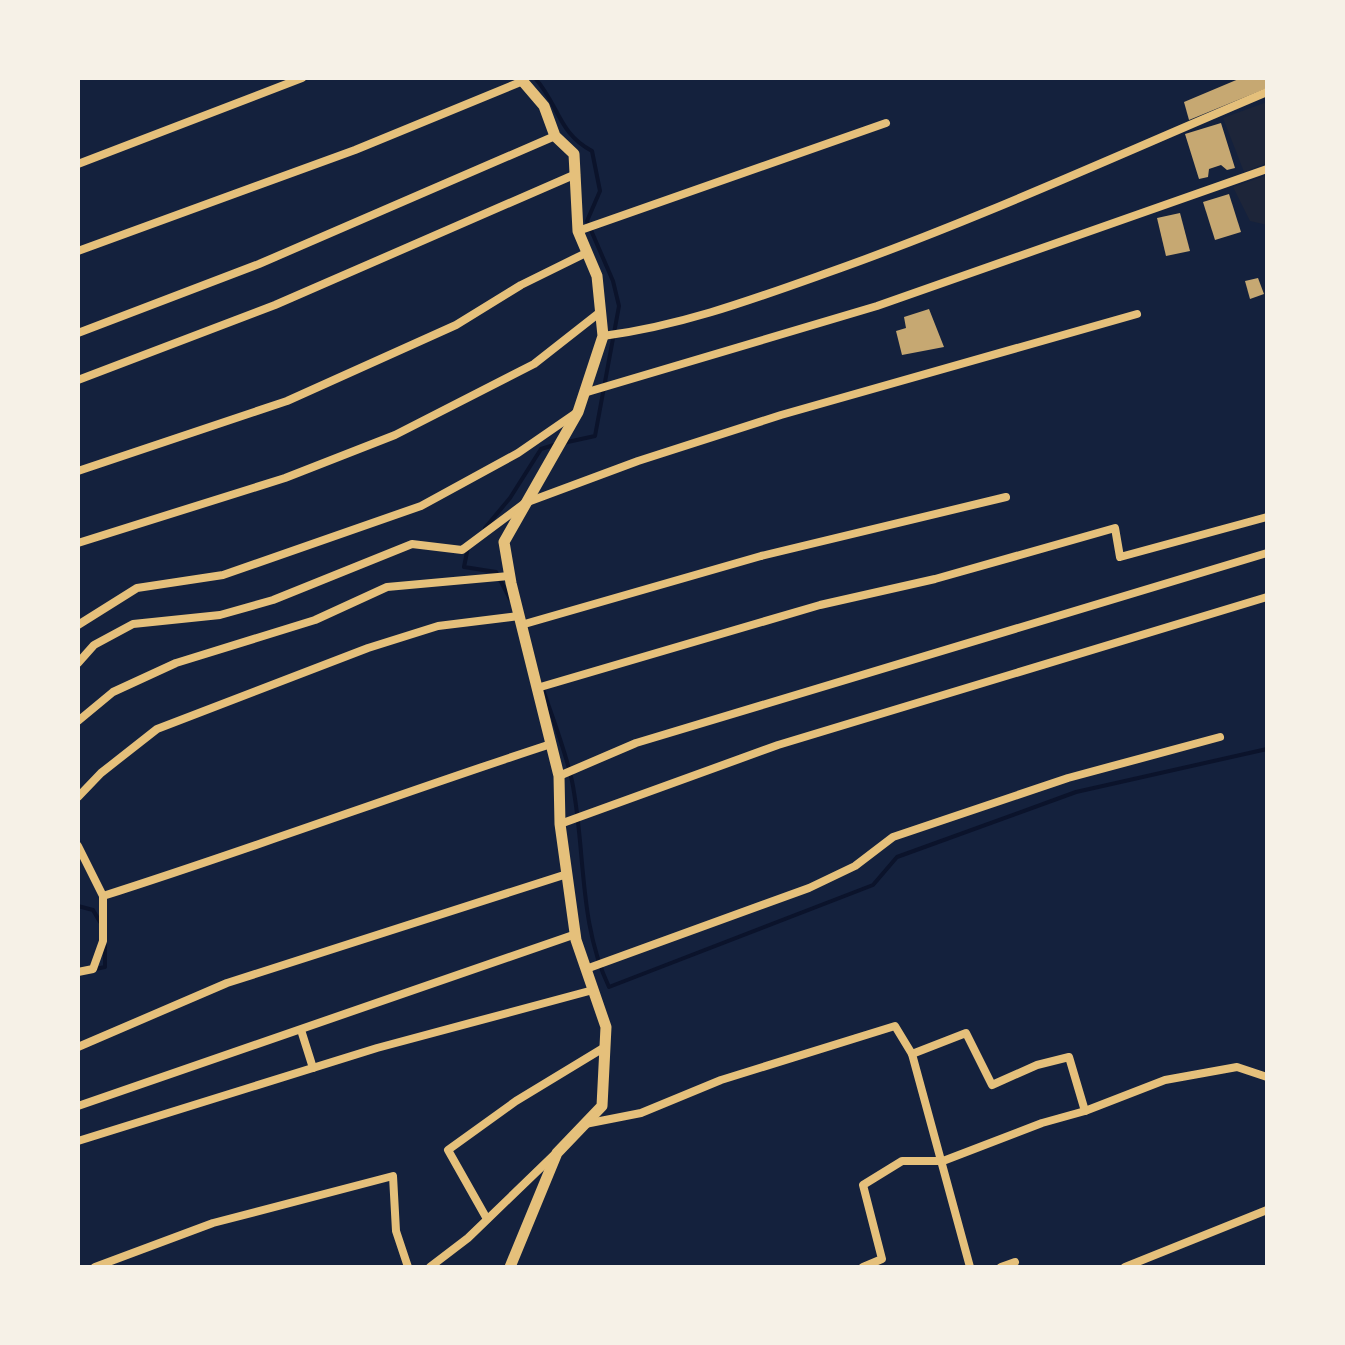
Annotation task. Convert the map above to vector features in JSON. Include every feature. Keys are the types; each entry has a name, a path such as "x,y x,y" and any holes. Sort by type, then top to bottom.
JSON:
{"street":[{"path":"78,164 302,78"},
{"path":"78,251 355,150 522,80 544,106 555,136 574,154 578,231 597,276 603,336 578,412 504,542 509,576 559,776 560,824 576,934 606,1027 602,1106 487,1219 430,1267"},
{"path":"603,336 710,314 852,264 1006,205 1267,92"},
{"path":"578,231 886,123"},
{"path":"78,333 259,264 555,136"},
{"path":"584,393 877,306 1267,169"},
{"path":"78,380 275,305 576,174"},
{"path":"78,471 287,401 456,325 521,285 586,253"},
{"path":"78,543 285,478 395,435 534,364 599,313"},
{"path":"78,663 94,645 133,624 220,615 273,600 412,544 462,550 525,503 638,461 781,415 1137,314"},
{"path":"78,625 137,588 223,575 421,506 518,453 578,412"},
{"path":"78,797 101,773 157,729 261,686 438,626 520,621 761,556 1006,497"},
{"path":"537,688 820,605 935,579 1115,528 1120,557 1267,517"},
{"path":"559,776 636,743 1267,553"},
{"path":"78,721 113,692 176,663 315,620 387,587 509,576"},
{"path":"560,824 778,745 1267,597"},
{"path":"586,969 809,888 855,866 893,837 1068,778 1220,737"},
{"path":"103,896 258,847 412,790 551,744"},
{"path":"78,846 103,896 103,941 93,969 78,972"},
{"path":"78,1047 227,983 567,874"},
{"path":"78,1106 576,934"},
{"path":"78,1141 313,1068 593,990"},
{"path":"584,1124 641,1113 721,1080 895,1026 912,1054 970,1267"},
{"path":"301,1030 313,1068"},
{"path":"912,1054 966,1033 992,1085 1037,1065 1069,1057 1085,1111"},
{"path":"487,1219 448,1150 516,1101 605,1047"},
{"path":"863,1267 882,1259 863,1185 902,1161 943,1161 1042,1123 1179,1078 1237,1067 1267,1077"},
{"path":"510,1267 557,1153"},
{"path":"95,1267 213,1223 393,1176 396,1231 408,1267"},
{"path":"1125,1267 1267,1210"},
{"path":"1001,1267 1015,1262"}],"shaded area":[{"path":"1267,102 1267,163 1244,172 1223,118"},
{"path":"1267,175 1267,225 1250,221 1233,187"}],"building":[{"path":"1241,78 1267,78 1267,88 1189,120 1184,102"},
{"path":"1221,123 1235,168 1227,170 1221,165 1209,169 1208,177 1199,179 1185,134"},
{"path":"1229,194 1241,232 1215,240 1203,202"},
{"path":"1180,213 1190,251 1166,256 1157,218"},
{"path":"1258,278 1264,294 1250,299 1245,281"},
{"path":"929,309 944,347 902,355 896,331 906,328 904,317"}],"waterway":[{"path":"535,78 572,136 592,151 600,191 587,221 613,281 619,306 595,436 563,443"},
{"path":"485,528 510,498 541,449 554,445"},
{"path":"468,547 464,567 496,572 510,599"},
{"path":"542,686 572,781 587,912 599,962 609,987 873,885 897,857 1076,792 1267,749"},
{"path":"78,906 93,910 100,922"},
{"path":"95,969 105,967 105,946"}]}
